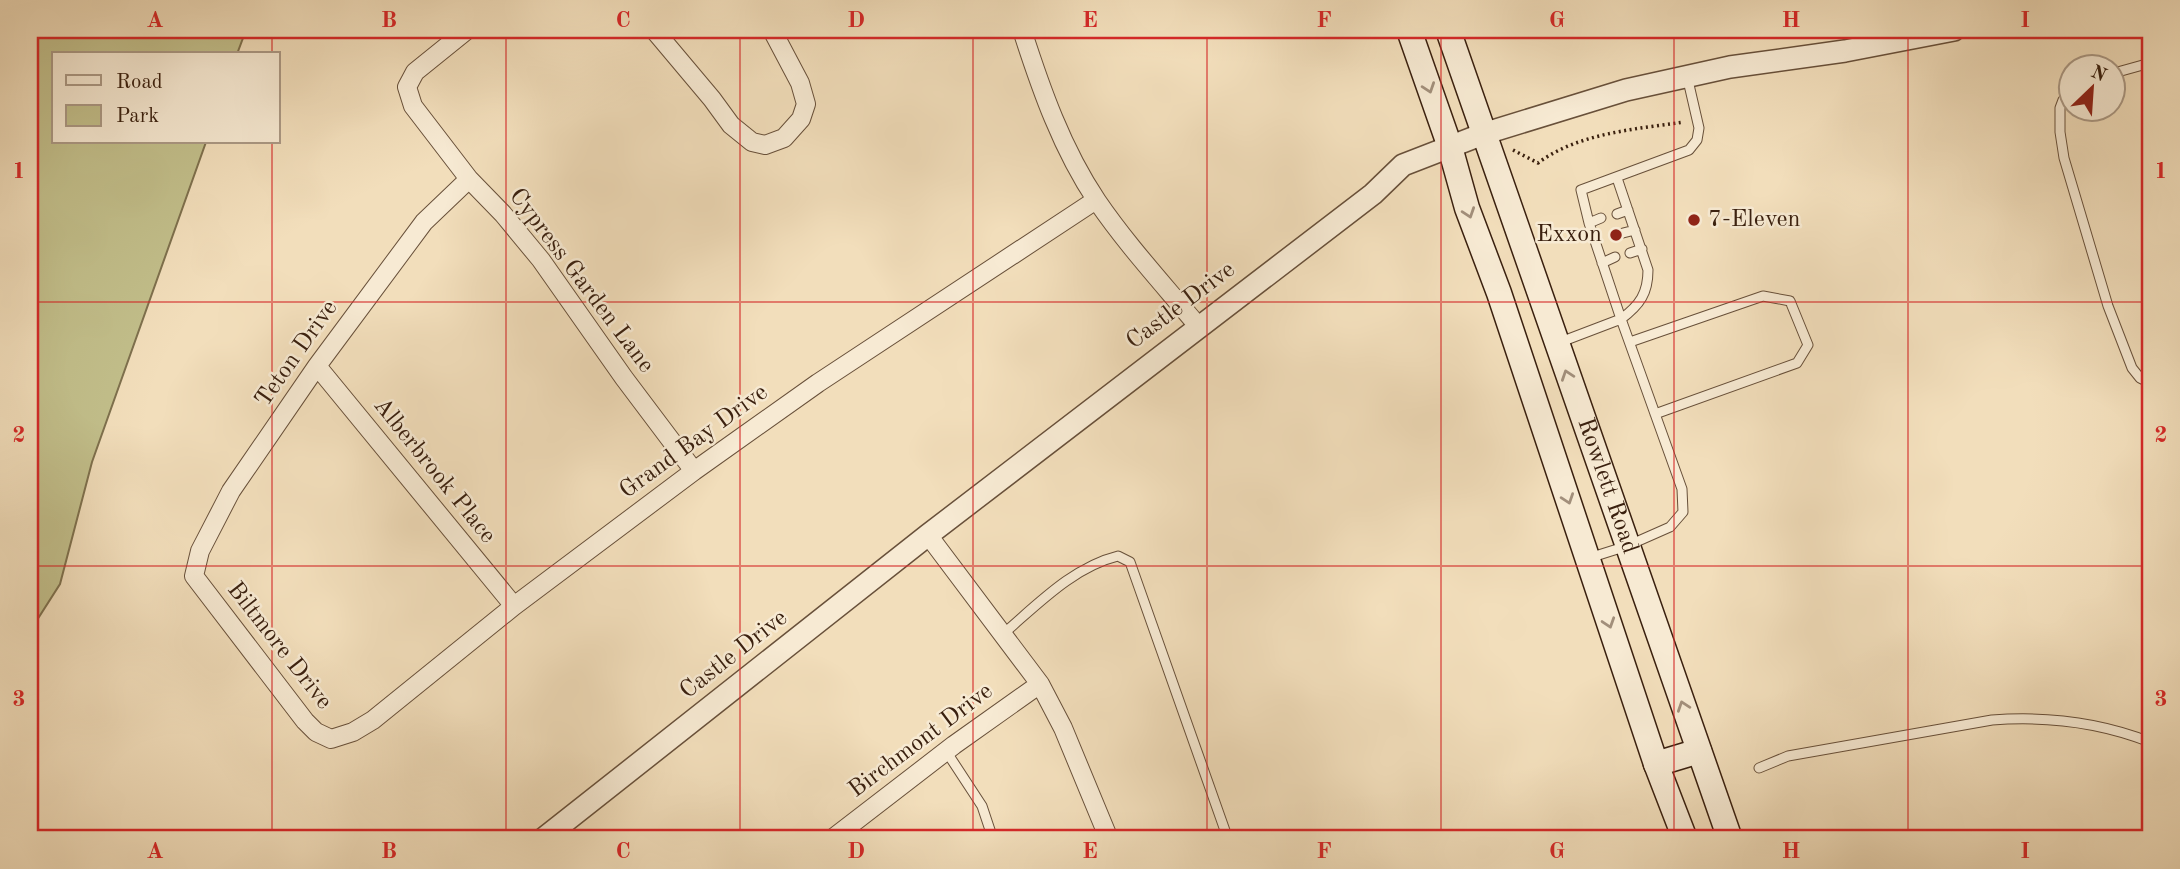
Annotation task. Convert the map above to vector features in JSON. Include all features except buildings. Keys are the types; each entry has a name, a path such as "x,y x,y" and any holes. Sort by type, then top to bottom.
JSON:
{"main road":[{"name":"Rowlett Road","path":"1409,30 1656,764 1685,839"},
{"name":"Rowlett Road","path":"1448,30 1730,839"},
{"path":"1656,764 1699,751"}],"street":[{"name":"Cypress Garden Lane","path":"467,30 415,72 407,87 413,106 469,179 503,214 541,260 694,471"},
{"path":"654,30 731,125 752,142 765,145 784,138 802,119 806,104 800,83 772,30"},
{"path":"1022,30 1048,105 1069,152 1096,200 1198,326"},
{"name":"Castle Drive","path":"543,839 928,535 1373,194 1403,165 1483,134 1626,90 1687,75 1844,51 1954,30"},
{"name":"Teton Drive","path":"194,576 200,551 231,492 317,366 424,222 469,179"},
{"name":"Grand Bay Drive","path":"331,739 353,732 373,720 514,606 694,471 818,383 1096,200"},
{"name":"Alberbrook Place","path":"317,366 514,606"},
{"path":"928,535 1040,684 1063,728 1109,839"},
{"name":"Biltmore Drive","path":"194,576 305,722 316,732 331,739"},
{"name":"Birchmont Drive","path":"832,839 856,832 946,751 1040,684"}],"lane":[{"path":"2128,69 2150,63"},
{"path":"1588,558 1627,546 1670,527 1683,512 1682,489 1602,263 1581,190 1689,150 1697,140 1699,128 1687,75"},
{"path":"2060,122 2064,158 2108,306 2132,368 2140,378 2150,383"},
{"path":"1556,344 1621,319 1638,307 1648,283 1648,270 1642,249 1617,178"},
{"path":"1617,214 1629,210"},
{"path":"1589,223 1601,218"},
{"path":"1623,233 1635,230"},
{"path":"1596,242 1608,237"},
{"path":"1630,253 1642,249"},
{"path":"1602,263 1615,257"},
{"path":"1630,342 1762,296 1790,301 1808,345 1797,363 1655,414"},
{"path":"1003,634 1070,579 1099,562 1118,556 1130,562 1228,839"},
{"path":"1759,768 1788,756 1992,720 2023,718 2077,722 2107,728 2150,742"},
{"path":"946,751 982,806 993,839"}],"path":[{"path":"1483,134 1538,163 1551,153 1586,140 1697,120"}],"green space":[{"path":"30,30 246,30 238,52 52,52 52,144 205,144 92,462 60,584 30,631"}],"place":[{"name":"7-Eleven","path":"1694,220"},
{"name":"Exxon","path":"1616,235"}]}
